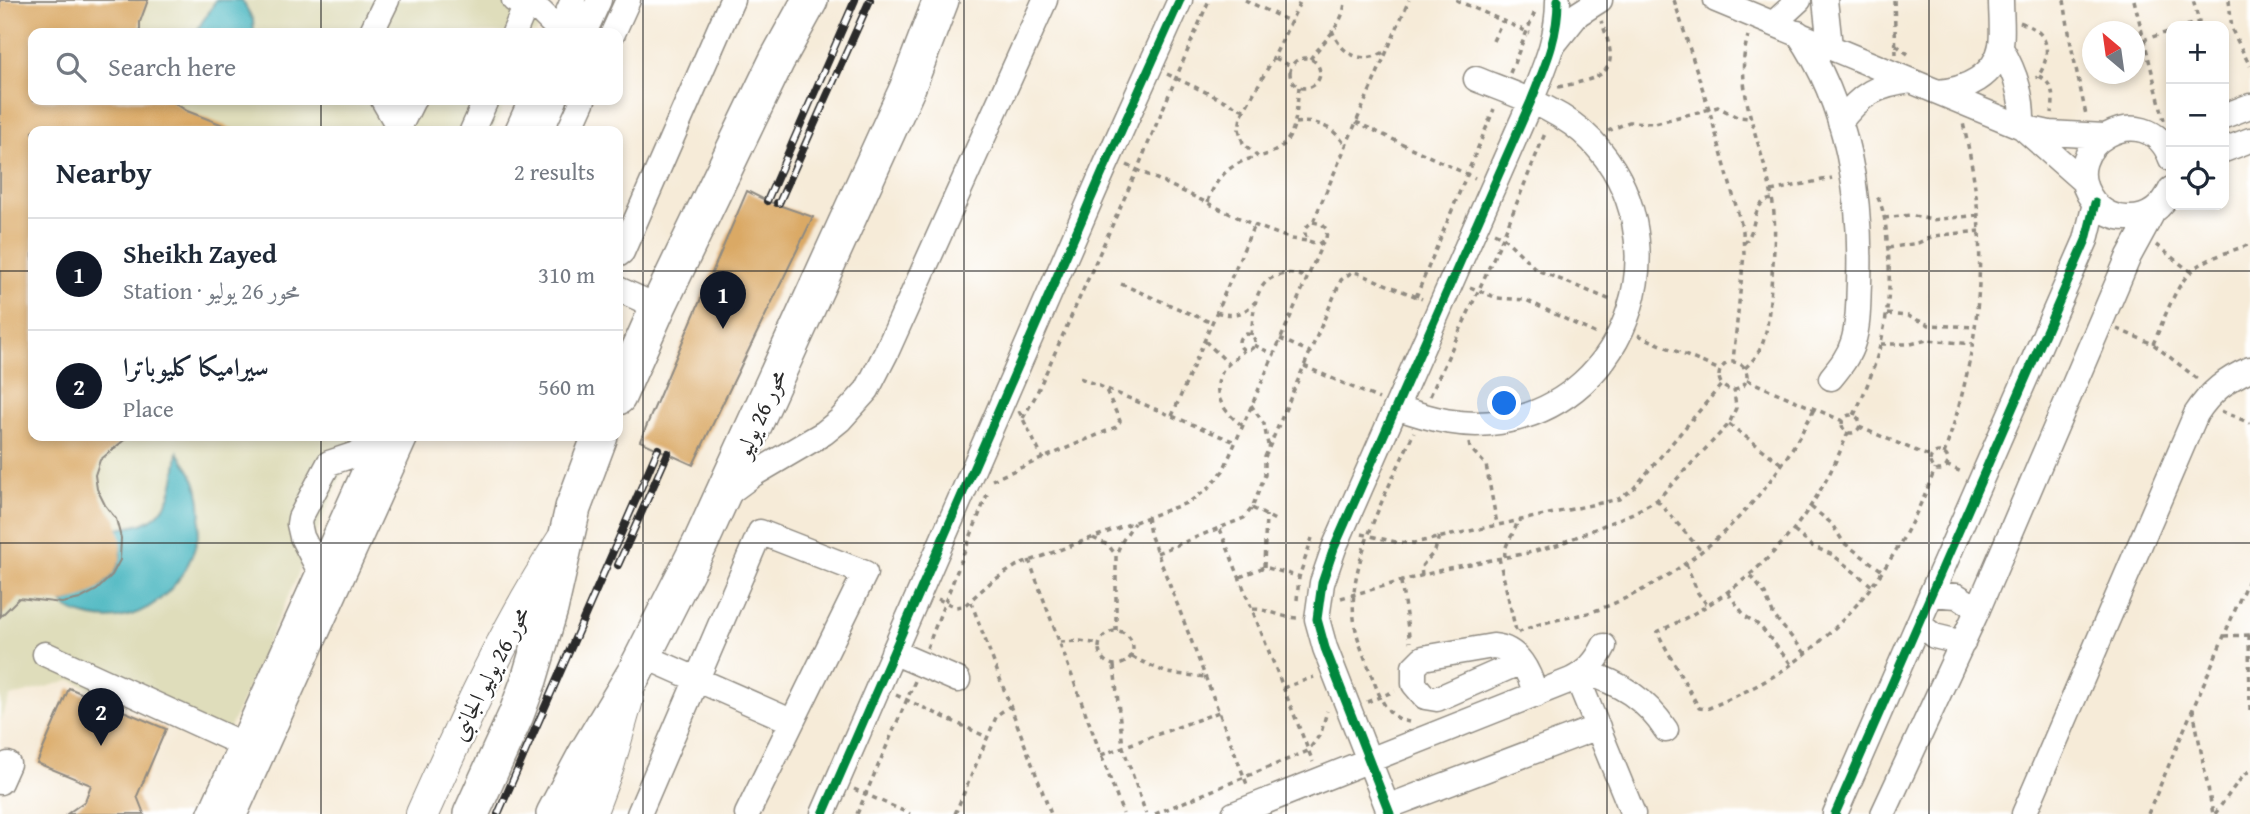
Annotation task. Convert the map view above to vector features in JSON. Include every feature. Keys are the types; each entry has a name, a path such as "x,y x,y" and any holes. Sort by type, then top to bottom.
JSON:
{"highway":[{"path":"623,386 777,60 810,0"},
{"name":"محور 26 يوليو","path":"554,814 639,665 722,497 907,89 941,0"},
{"path":"471,814 516,715 528,680 550,609 565,537 579,489 598,441"}],"main road":[{"path":"777,60 795,0"},
{"name":"محور 26 يوليو الجانبى","path":"422,814 488,670 524,602 565,537"},
{"path":"590,814 608,766 639,665"}],"street":[{"path":"373,28 387,0"},
{"path":"561,28 573,0"},
{"path":"586,28 599,0"},
{"path":"615,28 628,0"},
{"path":"623,250 732,0"},
{"path":"722,497 770,464 824,433 840,420 867,390 882,363 1045,0"},
{"path":"823,814 1180,0"},
{"path":"1558,0 1554,44 1533,96 1307,605 1318,675 1334,712 1368,762 1389,810 1598,727"},
{"path":"1716,0 1830,46 1909,72 1947,96 2022,127 2049,133 2097,136 2127,128 2165,141"},
{"path":"1765,19 1799,0"},
{"path":"1825,0 1830,46"},
{"path":"1554,44 1572,21 1597,2"},
{"path":"515,28 520,3 547,16 556,28"},
{"path":"1947,96 1978,81 1992,66 2001,48 2001,7"},
{"path":"1798,33 1824,75 1840,122 1852,173 1860,262 1858,310 1854,341 1845,361 1831,377"},
{"path":"2001,48 2027,76 2022,127 2115,217 2128,219 2153,212"},
{"path":"1840,122 1853,105 1870,92 1909,72"},
{"path":"1396,407 1420,416 1465,425 1500,422 1535,412 1566,395 1593,372 1623,327 1638,272 1638,236 1630,201 1614,169 1591,140 1533,96 1476,79"},
{"path":"386,105 398,126"},
{"path":"401,126 411,105"},
{"path":"474,126 484,105"},
{"path":"519,126 529,105"},
{"path":"543,126 553,105"},
{"path":"571,126 581,105"},
{"path":"2229,114 2250,106"},
{"path":"1835,814 2086,240 2090,193 2084,169 2097,136"},
{"path":"2229,148 2250,140"},
{"path":"1883,814 1963,643 2140,233 2153,212 2166,198"},
{"path":"623,291 658,307"},
{"path":"2024,814 2185,438 2208,397 2234,376 2250,369"},
{"path":"235,814 404,441"},
{"path":"210,814 377,442"},
{"path":"320,572 302,537 300,518 329,463 377,442"},
{"path":"639,814 760,532 865,573 747,814"},
{"path":"1931,594 1956,596 1978,609"},
{"path":"1919,624 1934,636 1963,643"},
{"path":"1521,662 1437,699 1426,697 1414,675 1423,658 1493,646 1504,647 1514,653 1521,662 1531,678 1536,695"},
{"path":"1245,810 1581,675 1597,661 1604,646"},
{"path":"893,652 958,680"},
{"path":"45,654 264,754"},
{"path":"639,665 697,680 791,721"},
{"path":"1581,675 1598,727 1633,814"},
{"path":"1581,675 1604,678 1631,692 1651,709 1666,730"}],"path":[{"path":"1023,418 1035,397 1137,170 1209,0"},
{"path":"1245,0 1291,22"},
{"path":"1258,157 1247,148 1240,136 1239,123 1301,0"},
{"path":"1310,59 1344,13 1345,0"},
{"path":"1308,242 1306,228 1313,222 1409,0"},
{"path":"1456,0 1554,44"},
{"path":"1416,296 1528,33 1539,0"},
{"path":"1674,0 1709,109 1740,219 1744,243 1733,361"},
{"path":"1894,0 1896,45 1909,72"},
{"path":"2064,0 2071,45 2097,136"},
{"path":"2134,0 2139,21"},
{"path":"2193,0 2199,21"},
{"path":"2229,0 2232,30 2250,66"},
{"path":"1533,96 1592,80 1604,72 1611,59 1611,45 1597,2"},
{"path":"2001,7 2034,28 2047,46 2046,57 2027,76"},
{"path":"1745,368 1759,353 1767,334 1775,232 1771,191 1743,85 1747,37 1765,19"},
{"path":"1493,41 1502,21"},
{"path":"1332,30 1335,40 1350,54 1370,58 1388,49"},
{"path":"2145,39 2166,33"},
{"path":"1896,45 1909,72"},
{"path":"2145,49 2165,141"},
{"path":"1274,57 1291,66"},
{"path":"1208,202 1210,192 1222,175 1238,163 1280,149 1288,140 1295,123 1299,87 1291,78 1291,66 1297,60 1310,59 1319,67 1319,78 1310,87 1299,87"},
{"path":"1150,66 1244,110"},
{"path":"2027,76 2047,80 2054,100 2049,133"},
{"path":"1931,457 1931,466 1935,469 1943,469 1946,465 1947,457 1944,454 1960,407 1973,344 1981,275 1974,170 1947,96"},
{"path":"1621,124 1655,123 1718,107 1737,117 1751,118"},
{"path":"1418,722 1397,718 1380,697 1357,632 1353,595 1358,565 1420,416 1503,237 1554,113"},
{"path":"1356,122 1494,186"},
{"path":"1295,123 1321,124 1336,133 1346,146"},
{"path":"1109,157 1254,225 1291,239 1313,244 1323,242"},
{"path":"1771,191 1852,173"},
{"path":"1744,243 1753,232 1756,211 1760,205 1772,199"},
{"path":"1884,218 1910,215 1932,220 1979,215"},
{"path":"920,591 956,607 971,602 991,582 1029,560 1189,502 1209,489 1223,471 1326,239 1327,230 1322,223 1313,222"},
{"path":"1172,416 1254,225"},
{"path":"1476,225 1503,237 1537,270 1623,327"},
{"path":"1888,247 1918,243 1933,236 1980,231"},
{"path":"2140,233 2190,272"},
{"path":"2153,344 2190,272 2209,260 2250,244"},
{"path":"1242,425 1228,414 1219,399 1218,384 1228,364 1254,345 1255,341 1251,335 1261,286 1275,276 1291,273 1307,278"},
{"path":"1157,553 1244,518 1252,508 1265,475 1265,457 1269,447 1341,280 1346,275 1358,273 1440,306"},
{"path":"1452,280 1497,298 1526,300 1623,327 1720,370"},
{"path":"1121,284 1212,323"},
{"path":"1216,312 1237,315 1256,301"},
{"path":"1887,314 1908,316 1929,325 1976,327"},
{"path":"2102,323 2153,344 2208,397 2250,423"},
{"path":"1244,350 1238,343 1239,339 1246,334 1251,335"},
{"path":"1280,339 1310,352"},
{"path":"1205,340 1228,364"},
{"path":"1881,344 1911,344 1927,340 1973,344"},
{"path":"1254,345 1273,354"},
{"path":"1733,361 1745,368 1747,380 1742,386 1734,390 1727,389 1722,384 1719,377 1723,365 1733,361"},
{"path":"1304,366 1396,407"},
{"path":"1080,378 1235,442"},
{"path":"1747,380 1843,421"},
{"path":"1343,528 1396,542 1414,543 1610,502 1626,494 1684,431 1722,384"},
{"path":"1008,388 1043,459"},
{"path":"967,482 985,482 1001,477 1120,424 1105,388"},
{"path":"1253,609 1261,609 1286,618 1307,605 1449,568 1537,551 1583,536 1657,500 1729,424 1737,408 1734,390"},
{"path":"1251,405 1264,424 1269,447"},
{"path":"1499,558 1516,635 1544,622 1590,613 1623,600 1686,564 1741,517 1783,465 1814,409"},
{"path":"1854,415 1860,422 1859,427 1848,432 1842,426 1843,421 1845,417 1854,415"},
{"path":"1729,424 1783,465"},
{"path":"1465,425 1470,448 1486,465 1497,524"},
{"path":"1859,427 1931,457"},
{"path":"1848,432 1832,471 1794,530 1751,575 1728,593 1657,632 1699,708 1707,709 1717,705 1791,665 1843,620 1884,572 1912,524 1935,469"},
{"path":"1931,457 1937,453 1944,454"},
{"path":"1657,500 1702,552"},
{"path":"1811,507 1831,523 1844,543 1884,572"},
{"path":"1252,508 1275,520"},
{"path":"1264,567 1266,515"},
{"path":"1147,517 1157,553 1245,778 1245,810"},
{"path":"1116,631 1116,555 1135,522"},
{"path":"1505,557 1506,546 1514,535 1517,522"},
{"path":"1220,528 1320,780"},
{"path":"1794,530 1812,546 1833,555 1872,586"},
{"path":"1422,576 1421,567 1435,551 1439,536"},
{"path":"1091,538 1099,539 1116,555"},
{"path":"1307,605 1312,538"},
{"path":"1029,560 1123,814"},
{"path":"1686,564 1695,586 1708,606"},
{"path":"1240,577 1264,567"},
{"path":"1264,567 1307,605"},
{"path":"1751,575 1765,594 1773,616 1805,653"},
{"path":"2148,814 2250,575"},
{"path":"1155,814 1308,751 1334,712 1380,697 1414,675 1401,582"},
{"path":"1728,593 1745,616 1760,626 1791,665"},
{"path":"971,602 1051,814"},
{"path":"1116,631 1129,636 1133,643 1132,657 1124,664 1114,666 1102,658 1099,644 1105,635 1116,631"},
{"path":"2224,636 2249,635 2250,712"},
{"path":"1060,642 1080,640 1099,644"},
{"path":"1132,657 1167,673 1205,677"},
{"path":"1114,666 1123,747 1146,814"},
{"path":"1283,688 1318,675"},
{"path":"878,687 987,737"},
{"path":"955,814 997,715 1010,706"},
{"path":"2193,707 2214,814"},
{"path":"1101,755 1219,712"},
{"path":"2214,814 2250,770"},
{"path":"837,781 910,814"}],"shaded area":[{"path":"0,0 550,0 538,28 28,28 28,105 504,105 495,126 28,126 28,441 357,441 222,746 71,680 10,697 0,721"}],"water":[{"path":"215,0 242,0 253,20 254,28 199,28"},
{"path":"178,452 197,486 201,515 189,562 176,583 159,600 139,612 116,618 91,617 68,609 62,603 99,588 118,567 118,529 146,522 162,510 171,492"}],"building":[{"path":"0,0 148,0 140,28 28,28 28,105 178,105 226,126 28,126 28,441 123,441 100,460 95,475 97,489 116,519 121,538 120,560 112,575 97,590 80,599 62,603 19,598 0,617"},
{"path":"747,191 813,217 693,465 640,441"},
{"path":"69,688 166,729 137,796 144,814 67,814 85,801 91,785 37,763"}],"railway":[{"path":"767,201 855,0"},
{"path":"777,203 870,0"},
{"path":"498,814 658,449"},
{"path":"618,565 668,453"}],"cycle path":[{"path":"823,814 1180,0"},
{"path":"1390,814 1325,648 1317,619 1322,583 1334,548 1546,64 1553,40 1558,0"},
{"path":"1835,814 2086,240 2095,203"}],"place":[{"name":"Sheikh Zayed","path":"723,329"},
{"name":"سيراميكا كليوباترا","path":"101,746"}]}
